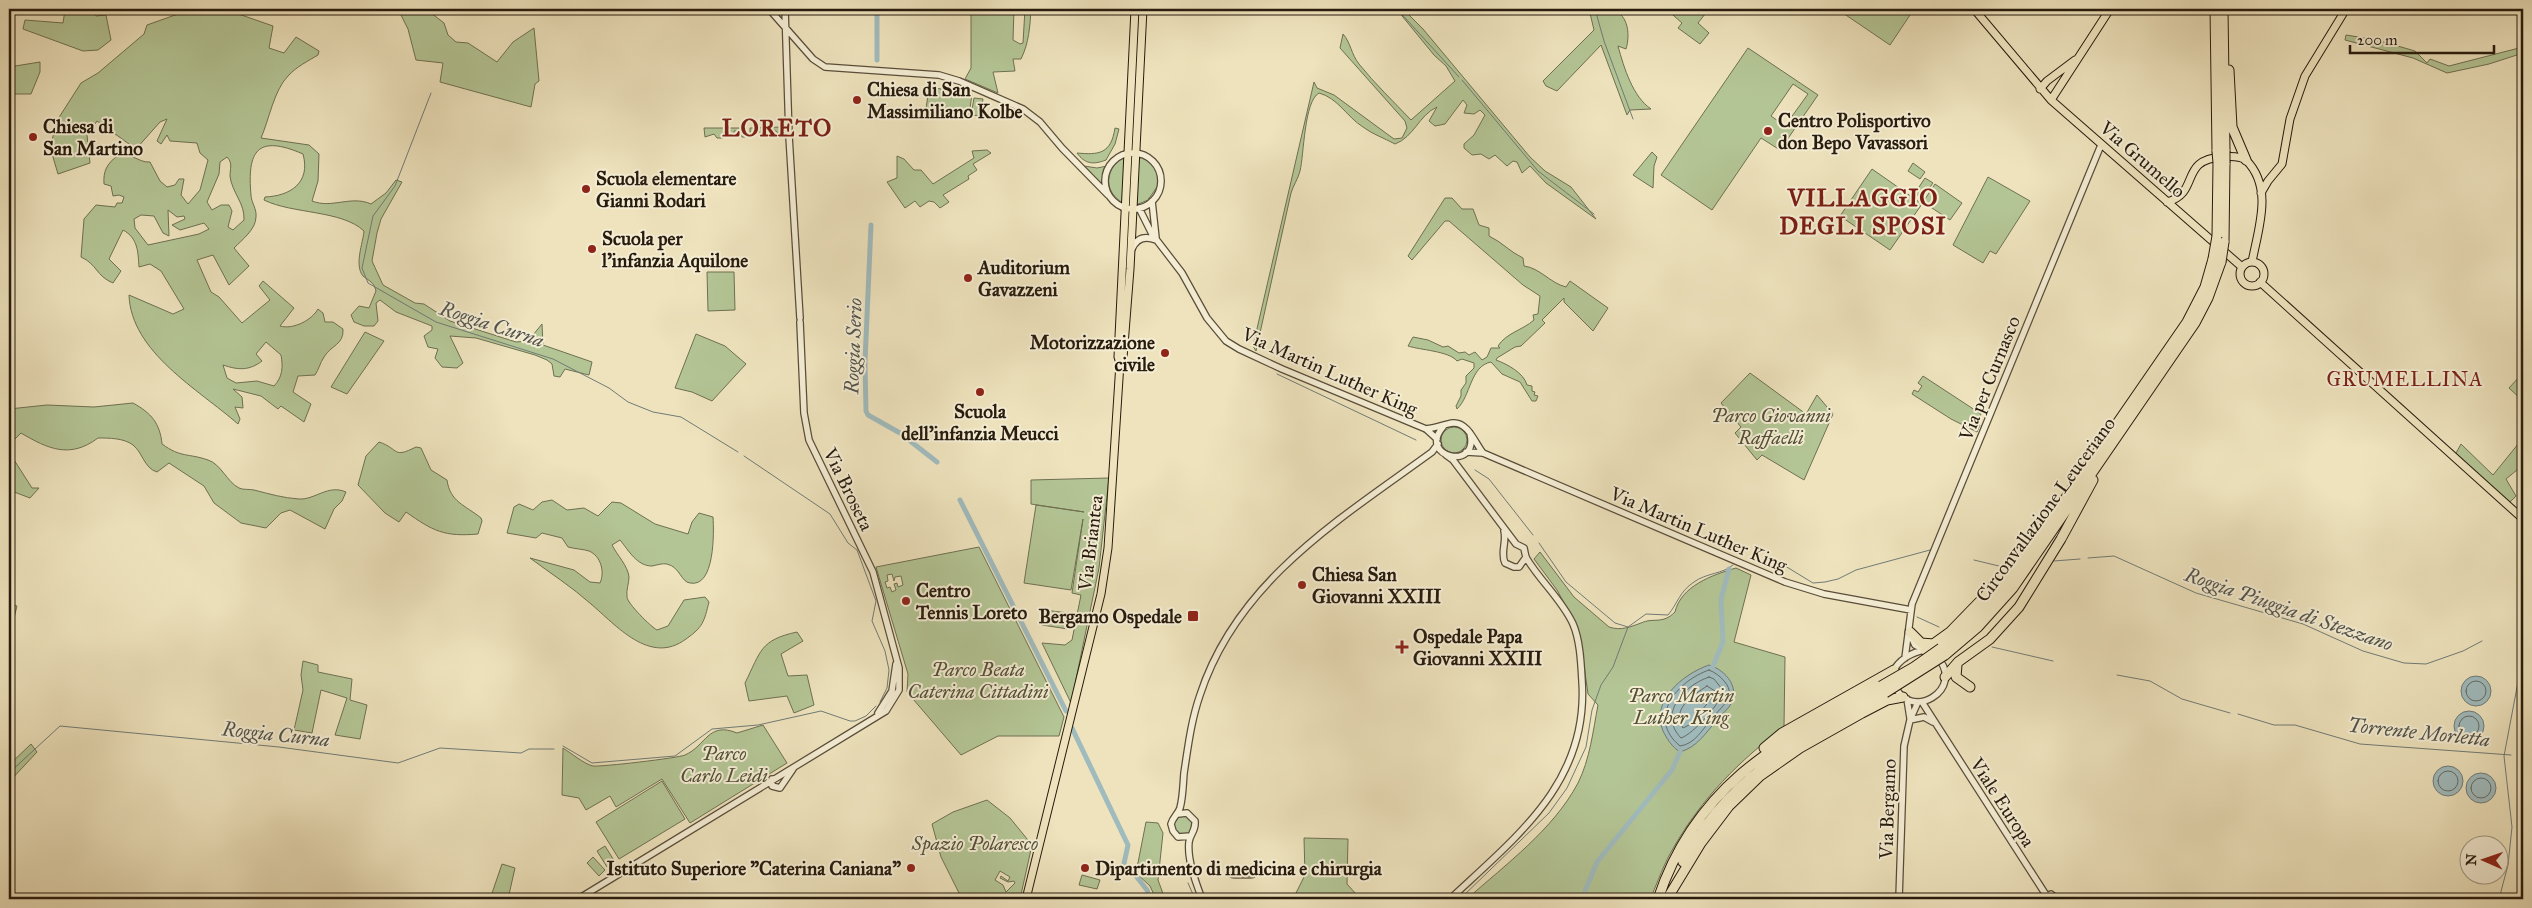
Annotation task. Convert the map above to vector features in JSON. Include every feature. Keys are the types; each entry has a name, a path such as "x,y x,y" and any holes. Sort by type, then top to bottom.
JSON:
{"highway":[{"name":"Circonvallazione Leuceriano","path":"1940,648 1978,627 2013,588 2148,393 2200,314 2217,260 2221,239 2222,163 2215,9"},
{"name":"Circonvallazione Leuceriano","path":"2221,151 2223,9"},
{"path":"2223,46 2229,63 2232,127 2246,160"},
{"name":"Circonvallazione Leuceriano","path":"1667,899 1680,867 1697,837 1720,806 1750,776 1792,745 1883,689 1940,648 1989,605 2007,583 2056,513 2187,322 2217,260"},
{"path":"1945,677 1958,662 1990,639 2019,607 2148,393"},
{"path":"1909,628 1921,643 1940,648"},
{"path":"1925,650 1940,648"},
{"path":"1958,662 1956,677 1970,687"},
{"path":"1714,800 1721,787 1756,754 1782,733 1894,670"},
{"name":"Circonvallazione Leuceriano","path":"1658,899 1677,856 1714,800 1758,758 1788,738 1883,689"},
{"path":"1667,899 1712,828 1729,806 1760,776 1800,748 1862,713 1887,700 1905,698"}],"main road":[{"path":"1132,209 1135,9"},
{"path":"1132,152 1143,9"},
{"name":"Via Grumello","path":"1974,9 2051,100 2242,267"},
{"path":"2051,100 2110,9"},
{"path":"2261,193 2282,164 2290,119 2302,85 2346,9"},
{"path":"2040,89 2047,81 2076,60"},
{"path":"2167,202 2182,195 2196,167 2203,160 2233,156 2246,160 2254,169 2265,174 2275,174"},
{"path":"2252,262 2263,212 2261,193 2254,169"},
{"name":"Via Briantea","path":"1120,362 1123,358 1131,253 1132,209"},
{"name":"Via Briantea","path":"1026,899 1091,639 1108,548 1120,362 1118,358 1132,209"},
{"path":"2252,262 2258,264 2263,269 2263,276 2260,282 2253,286 2244,282 2240,273 2242,267 2252,262"},
{"path":"2260,282 2523,519"}],"street":[{"path":"769,9 786,25 813,59 825,67 939,75 959,81 1028,111 1108,195 1132,209 1152,202"},
{"name":"Via Broseta","path":"785,9 804,413 808,440 873,572 900,677 899,690 884,709 796,766"},
{"path":"1053,137 1084,165"},
{"name":"Via per Curnasco","path":"1905,658 1911,610 1932,554 2101,144"},
{"path":"1108,195 1105,184 1107,169 1112,160 1132,152 1145,155 1159,169 1160,188 1152,202 1156,240 1147,237 1140,239 1135,243 1131,253"},
{"name":"Via Martin Luther King","path":"1132,209 1182,273 1207,318 1226,341 1239,350 1426,429 1445,454 1482,453 1785,582 1824,594 1911,610"},
{"name":"Via Martin Luther King","path":"1426,429 1458,424 1465,427 1470,434"},
{"path":"1189,850 1171,828 1172,820 1178,814 1182,798 1188,744 1200,696 1217,652 1248,604 1285,564 1324,530 1432,452 1443,427"},
{"path":"1470,434 1482,453"},
{"path":"1461,471 1464,454 1470,445 1470,434"},
{"path":"1432,452 1445,454 1461,471 1516,544 1524,548 1526,557 1549,586 1574,626 1583,688 1582,716 1570,762 1542,810 1450,899"},
{"path":"1504,528 1503,559 1508,566 1519,567 1526,557"},
{"path":"1504,549 1516,544"},
{"path":"1909,628 1915,645 1925,650 1940,660 1945,677 1942,688 1934,697 1920,702 1905,698 1894,685 1894,670 1905,658 1925,650"},
{"name":"Viale Europa","path":"1934,697 1932,707 1934,723"},
{"name":"Via Bergamo","path":"1905,698 1910,720"},
{"name":"Via Bergamo","path":"1899,899 1904,746 1910,720 1920,702"},
{"name":"Viale Europa","path":"1920,702 1928,708 1934,723 2045,897 2054,895 2057,899"},
{"path":"1910,720 1924,717 1934,723"},
{"path":"578,899 796,766"},
{"path":"774,780 780,788 796,766"},
{"path":"774,780 783,782"},
{"path":"1178,837 1190,836 1195,831 1196,821 1187,813 1182,798"},
{"path":"1178,814 1187,813"},
{"path":"1190,836 1189,850 1202,899"}],"green space":[{"path":"57,9 95,9 96,16 106,15 111,40 98,50 83,51 23,29 25,20 63,23 65,10"},
{"path":"192,9 230,11 273,26 269,48 284,53 296,37 319,51 318,55 302,64 283,82 275,97 261,138 309,145 319,154 318,181 312,201 327,204 356,201 371,204 386,193 396,180 402,182 381,219 377,233 372,261 383,285 415,303 424,304 450,321 516,342 528,341 542,324 543,345 592,362 589,375 565,369 560,377 554,376 552,364 535,355 476,338 450,336 463,363 457,368 442,367 435,358 438,349 428,347 424,336 432,330 432,326 396,312 380,300 376,303 378,321 374,326 364,326 354,322 351,315 359,306 369,308 376,291 373,284 363,276 359,266 364,231 355,224 343,219 288,208 264,200 265,197 290,191 301,180 304,173 303,154 275,146 258,150 251,167 251,195 256,217 254,226 234,248 249,266 229,285 213,255 197,260 211,292 219,297 242,323 270,300 259,286 263,281 294,308 280,326 291,327 302,323 318,309 323,313 325,322 333,322 343,329 343,334 339,342 324,357 315,375 298,376 293,392 311,404 304,422 281,406 278,409 261,396 233,389 242,397 243,408 235,407 240,419 238,424 186,383 154,352 141,334 133,315 129,295 173,314 184,309 161,271 150,264 139,267 134,241 123,230 109,259 121,271 113,283 107,280 81,257 84,219 96,205 115,207 117,203 122,203 124,197 119,195 113,196 111,186 104,184 104,175 108,165 117,156 126,155 150,162 160,181 167,187 175,185 179,179 184,179 181,195 188,204 200,190 208,160 200,153 197,143 170,141 167,135 161,144 157,141 167,119 160,122 136,149 97,121 87,135 90,163 58,174 50,147 58,119 81,83 98,73 144,34 147,25","holes":["227,157 231,164 231,182 244,214 244,220 233,230 228,227 232,211 229,205 221,205 212,210 207,202 219,174 220,162","168,210 177,217 184,216 185,219 172,225 180,230 204,223 209,229 199,234 148,245 135,228 134,219 141,215 154,216 163,233 169,236","266,342 281,355 282,371 274,386 257,381 236,383 227,378 223,365 239,369 253,367 262,361 256,354"]},
{"path":"398,9 426,9 444,23 448,35 456,42 468,43 497,62 513,42 534,28 539,81 535,84 531,107 440,82 443,63 416,60 408,29"},
{"path":"971,9 1014,9 1013,40 1020,44 1023,43 1025,9 1031,9 1029,34 1024,53 1021,59 1013,59 1015,71 993,72 998,93 965,79 971,68"},
{"path":"1589,9 1610,9 1622,16 1628,32 1626,49 1618,46 1623,63 1634,90 1651,109 1630,110 1627,115 1601,45 1557,91 1546,86 1543,81 1594,30"},
{"path":"1677,9 1709,9 1698,23 1709,33 1700,44 1678,28 1682,23 1673,15"},
{"path":"1837,9 1914,9 1890,45"},
{"path":"1398,11 1405,11 1423,29 1530,157 1545,171 1571,187 1596,219 1546,183 1530,166 1522,173 1517,162 1513,161 1507,166 1495,155 1489,159 1481,154 1472,155 1464,148 1464,144 1474,135 1485,115 1480,110 1474,114 1464,113 1467,105 1463,100 1445,124 1435,126 1429,121 1437,107 1426,115 1402,141 1395,144 1357,123 1332,99 1319,93 1310,106 1307,117 1300,171 1291,193 1256,351 1253,346 1314,82 1317,88 1334,95 1394,139 1402,138 1407,128 1405,121 1340,48 1343,34 1359,64 1411,120 1455,81 1446,66 1434,55"},
{"path":"2346,35 2377,40 2415,51 2427,63 2430,59 2449,66 2523,47 2523,53 2489,64 2447,73 2413,58 2345,40"},
{"path":"1748,48 1818,95 1780,150 1761,138 1712,210 1661,175","holes":["1793,84 1808,94 1785,126 1771,116"]},
{"path":"40,62 40,72 31,94 13,94 9,121 9,67"},
{"path":"929,87 972,94 969,115 926,109"},
{"path":"974,98 983,99 980,116 971,115"},
{"path":"783,127 783,136 774,130 766,130 766,136 759,135 759,131 755,131 755,134 750,134 750,128"},
{"path":"704,128 745,128 745,137 742,137 739,131 734,131 734,136 729,136 729,131 726,131 723,138 717,138 714,134 705,137"},
{"path":"1115,128 1119,129 1115,144 1106,160 1097,163 1090,162 1083,159 1077,153 1092,154 1103,151 1110,143"},
{"path":"987,150 991,153 973,164 977,170 968,176 969,179 943,195 949,202 940,208 934,202 929,201 920,207 915,201 905,208 887,182 897,178 897,156 904,159 914,170 921,170 933,184 974,158 972,151"},
{"path":"1652,152 1657,157 1654,166 1653,188 1633,175"},
{"path":"1138,154 1148,159 1154,165 1158,174 1159,184 1148,200 1136,205"},
{"path":"1126,155 1123,203 1111,192 1109,179 1110,172 1114,166"},
{"path":"1913,163 1925,172 1920,179 1908,171"},
{"path":"1084,166 1097,168 1107,166 1103,175 1104,186"},
{"path":"1872,169 1922,204 1890,250 1840,216"},
{"path":"1988,177 2030,201 1996,254 1990,251 1983,263 1953,245"},
{"path":"1925,178 1933,183 1922,198 1915,193"},
{"path":"1935,184 1962,203 1950,220 1923,202"},
{"path":"1445,198 1452,198 1462,209 1473,209 1479,225 1489,228 1489,236 1523,258 1524,266 1530,267 1566,287 1570,281 1608,308 1593,331 1564,302 1564,298 1542,320 1545,323 1521,346 1515,347 1497,358 1496,360 1519,373 1527,385 1532,386 1532,391 1535,392 1534,395 1538,396 1536,401 1532,401 1520,382 1502,374 1491,362 1479,369 1457,409 1456,406 1461,396 1461,390 1466,383 1466,376 1474,368 1474,363 1462,359 1457,361 1448,355 1408,346 1413,337 1428,340 1443,347 1448,346 1459,353 1465,352 1469,355 1475,352 1482,360 1487,357 1491,348 1500,348 1498,346 1505,338 1530,323 1534,320 1533,315 1538,314 1540,296 1523,285 1449,221 1445,221 1412,260 1408,256"},
{"path":"707,272 734,272 735,310 708,311"},
{"path":"365,332 384,341 347,394 331,387"},
{"path":"696,334 725,346 746,364 712,401 692,392 675,388"},
{"name":"Parco Giovanni Raffaelli","path":"1750,373 1806,414 1817,395 1833,414 1804,480 1762,455 1757,460 1735,433 1741,427 1721,403"},
{"path":"1923,376 1981,414 1977,423 1980,425 1977,432 1951,419 1912,394 1914,390 1918,392 1922,386 1918,383"},
{"path":"2520,376 2523,379 2523,401 2509,388"},
{"path":"133,403 154,419 162,444 180,453 213,462 239,488 299,499 305,499 333,490 346,492 342,501 334,509 325,529 290,510 281,513 266,528 241,523 214,503 204,486 169,463 157,472 153,470 146,464 136,448 125,441 98,438 78,448 68,450 50,447 21,433 9,445 9,409 47,405 94,407"},
{"path":"1454,427 1463,431 1467,440 1463,449 1454,453 1445,449 1441,440 1445,431"},
{"path":"2523,438 2523,465 2506,479 2516,496 2510,502 2505,500 2460,460 2456,453 2461,444 2493,475"},
{"path":"379,442 399,453 416,447 421,448 431,470 447,480 451,493 455,498 481,518 482,521 478,534 447,533 424,524 406,512 399,522 385,513 358,485 366,456"},
{"path":"9,452 32,488 39,488 30,498 9,490"},
{"path":"1109,478 1099,568 1071,703 1042,643 1065,645 1072,640 1081,595 1072,593 1083,519 1071,590 1024,583 1036,505 1084,512 1031,504 1031,480"},
{"path":"552,500 567,510 584,508 598,516 612,502 621,503 655,524 688,534 692,522 699,513 713,517 713,546 709,568 704,577 698,582 687,582 675,568 667,564 652,566 638,561 620,540 612,545 628,573 628,600 645,620 657,630 668,626 684,600 705,597 709,602 704,619 696,631 673,646 659,648 634,640 576,592 530,558 574,570 590,582 600,583 602,569 599,560 593,553 568,547 562,538 542,533 536,538 507,533 514,507 519,504 533,510 542,502"},
{"name":"Parco Beata Caterina Cittadini","path":"979,547 1064,717 1059,736 998,736 961,755 907,692 908,674 876,567","holes":["892,574 894,581 895,577 901,576 903,585 898,587 897,583 894,584 896,590 892,592 890,587 887,588 885,582 888,581 887,575"]},
{"name":"Parco Martin Luther King","path":"1540,552 1574,597 1609,627 1618,629 1646,621 1662,620 1670,616 1675,612 1678,603 1691,588 1717,574 1736,568 1751,575 1734,642 1785,657 1784,727 1737,767 1696,813 1670,853 1650,899 1467,899 1528,846 1556,816 1578,783 1591,745 1598,705 1588,694 1582,651 1574,621 1557,590 1534,559"},
{"path":"9,603 17,606 9,638"},
{"path":"1044,610 1076,614 1068,629 1042,625"},
{"path":"797,632 803,641 781,654 788,676 807,675 814,705 794,713 787,696 749,701 745,683 763,648 776,639"},
{"path":"303,661 318,665 318,672 352,679 350,700 367,705 360,739 335,735 347,698 321,690 312,733 294,730 303,690 301,675"},
{"name":"Parco Carlo Leidi","path":"763,725 787,763 690,823 662,779 616,807 610,796 586,810 579,798 562,795 563,748 593,766 640,762 685,755 713,732 727,730 737,733"},
{"path":"31,744 37,752 9,782 9,765"},
{"path":"662,781 685,819 619,859 596,822"},
{"name":"Spazio Polaresco","path":"987,800 1010,818 1032,845 1020,899 962,899 941,857 932,824 953,812","holes":["1000,871 1010,877 1008,881 1001,876 1000,878 1008,882 1014,881 1015,883 1006,892 1003,885 995,880"]},
{"path":"1184,815 1191,818 1194,825 1191,832 1184,835 1177,832 1174,825 1177,818"},
{"path":"1146,822 1158,823 1163,833 1158,880 1165,899 1156,899 1150,886 1136,873"},
{"path":"1304,838 1348,839 1347,884 1356,894 1371,899 1293,899 1305,875"},
{"path":"605,846 615,862 607,867 597,851"},
{"path":"593,857 605,870 599,876 587,863"},
{"path":"502,864 515,868 508,899 490,899"},
{"path":"1082,875 1100,880 1097,889 1079,885"}],"water":[{"path":"1709,665 1721,671 1730,681 1733,687 1733,700 1700,740 1680,752 1670,743 1663,731 1660,720 1661,709 1671,690 1689,675"},
{"path":"2476,676 2482,677 2490,685 2490,697 2482,705 2476,706 2470,705 2462,697 2461,691 2462,685 2470,677"},
{"path":"2469,711 2475,712 2483,720 2483,732 2475,740 2469,741 2463,740 2455,732 2454,726 2455,720 2463,712"},
{"path":"2448,766 2454,767 2462,775 2462,787 2454,795 2448,796 2442,795 2434,787 2433,781 2434,775 2442,767"},
{"path":"2481,773 2487,774 2495,782 2495,794 2487,802 2481,803 2475,802 2467,794 2466,788 2467,782 2475,774"}],"waterway":[{"name":"Roggia Serio","path":"877,9 877,60"},
{"path":"1397,9 1459,77"},
{"path":"1595,9 1604,41 1633,119"},
{"path":"1462,80 1538,171 1594,214"},
{"name":"Roggia Curna","path":"431,93 395,186 373,216 362,268 368,283 436,322 553,359 609,388 628,402 653,412 681,417 738,452"},
{"name":"Roggia Serio","path":"871,225 865,362 866,411 868,415 900,433 937,462"},
{"path":"1277,374 1416,440"},
{"name":"Roggia Curna","path":"744,456 830,514 848,543 857,550 876,601 872,621 885,651 889,670 887,688 880,702"},
{"path":"1475,470 1489,479 1533,535"},
{"path":"960,500 1066,711"},
{"path":"1539,543 1566,582 1615,623 1628,627 1646,614 1668,615 1689,586 1699,579 1733,565"},
{"name":"Roggia Piuggia di Stezzano","path":"1772,558 1813,583 1838,579 1856,570 1930,550"},
{"name":"Roggia Piuggia di Stezzano","path":"2088,558 2114,556 2196,593 2303,624 2363,651 2404,663 2426,664 2463,651 2482,641"},
{"name":"Roggia Piuggia di Stezzano","path":"2054,561 2080,559"},
{"name":"Roggia Piuggia di Stezzano","path":"1974,560 2003,567"},
{"path":"1713,666 1723,642 1721,599 1729,569"},
{"name":"Torrente Morletta","path":"1917,617 1939,627"},
{"path":"1460,899 1549,813 1567,788 1586,747 1592,710 1601,685 1613,667 1628,627"},
{"name":"Torrente Morletta","path":"1992,647 2053,661"},
{"name":"Torrente Morletta","path":"2117,675 2150,681 2182,699 2230,713"},
{"path":"2499,899 2508,865 2512,827 2504,756 2518,682"},
{"name":"Roggia Curna","path":"563,746 592,763 675,756 712,729 758,725 821,711 855,721 866,716 876,706"},
{"name":"Torrente Morletta","path":"2238,714 2274,725 2295,725 2360,744 2511,755"},
{"name":"Roggia Curna","path":"9,773 60,726 279,747 398,763 440,748 521,753 529,749 554,749"},
{"path":"1072,728 1128,845 1123,868 1127,873"},
{"path":"1585,891 1597,862 1672,770 1680,752"},
{"path":"1136,876 1147,890 1150,899"},
{"path":"1188,883 1195,899"}],"taxiway":[{"path":"1234,873 1251,873"}],"place":[{"name":"Chiesa di San Massimiliano Kolbe","path":"857,100"},
{"name":"Centro Polisportivo don Bepo Vavassori","path":"1768,131"},
{"name":"Chiesa di San Martino","path":"33,137"},
{"name":"Scuola elementare Gianni Rodari","path":"586,189"},
{"name":"Scuola per l'infanzia Aquilone","path":"592,249"},
{"name":"Auditorium Gavazzeni","path":"968,278"},
{"name":"Motorizzazione civile","path":"1165,353"},
{"name":"Scuola dell'infanzia Meucci","path":"980,392"},
{"name":"Chiesa San Giovanni XXIII","path":"1302,585"},
{"name":"Centro Tennis Loreto","path":"906,601"},
{"name":"Bergamo Ospedale","path":"1193,616"},
{"name":"Ospedale Papa Giovanni XXIII","path":"1402,647"},
{"name":"Istituto Superiore \"Caterina Caniana\"","path":"911,868"},
{"name":"Dipartimento di medicina e chirurgia","path":"1085,868"}],"district":[{"name":"LORETO","path":"777,128"},
{"name":"VILLAGGIO DEGLI SPOSI","path":"1863,212"},
{"name":"GRUMELLINA","path":"2405,379"}]}
